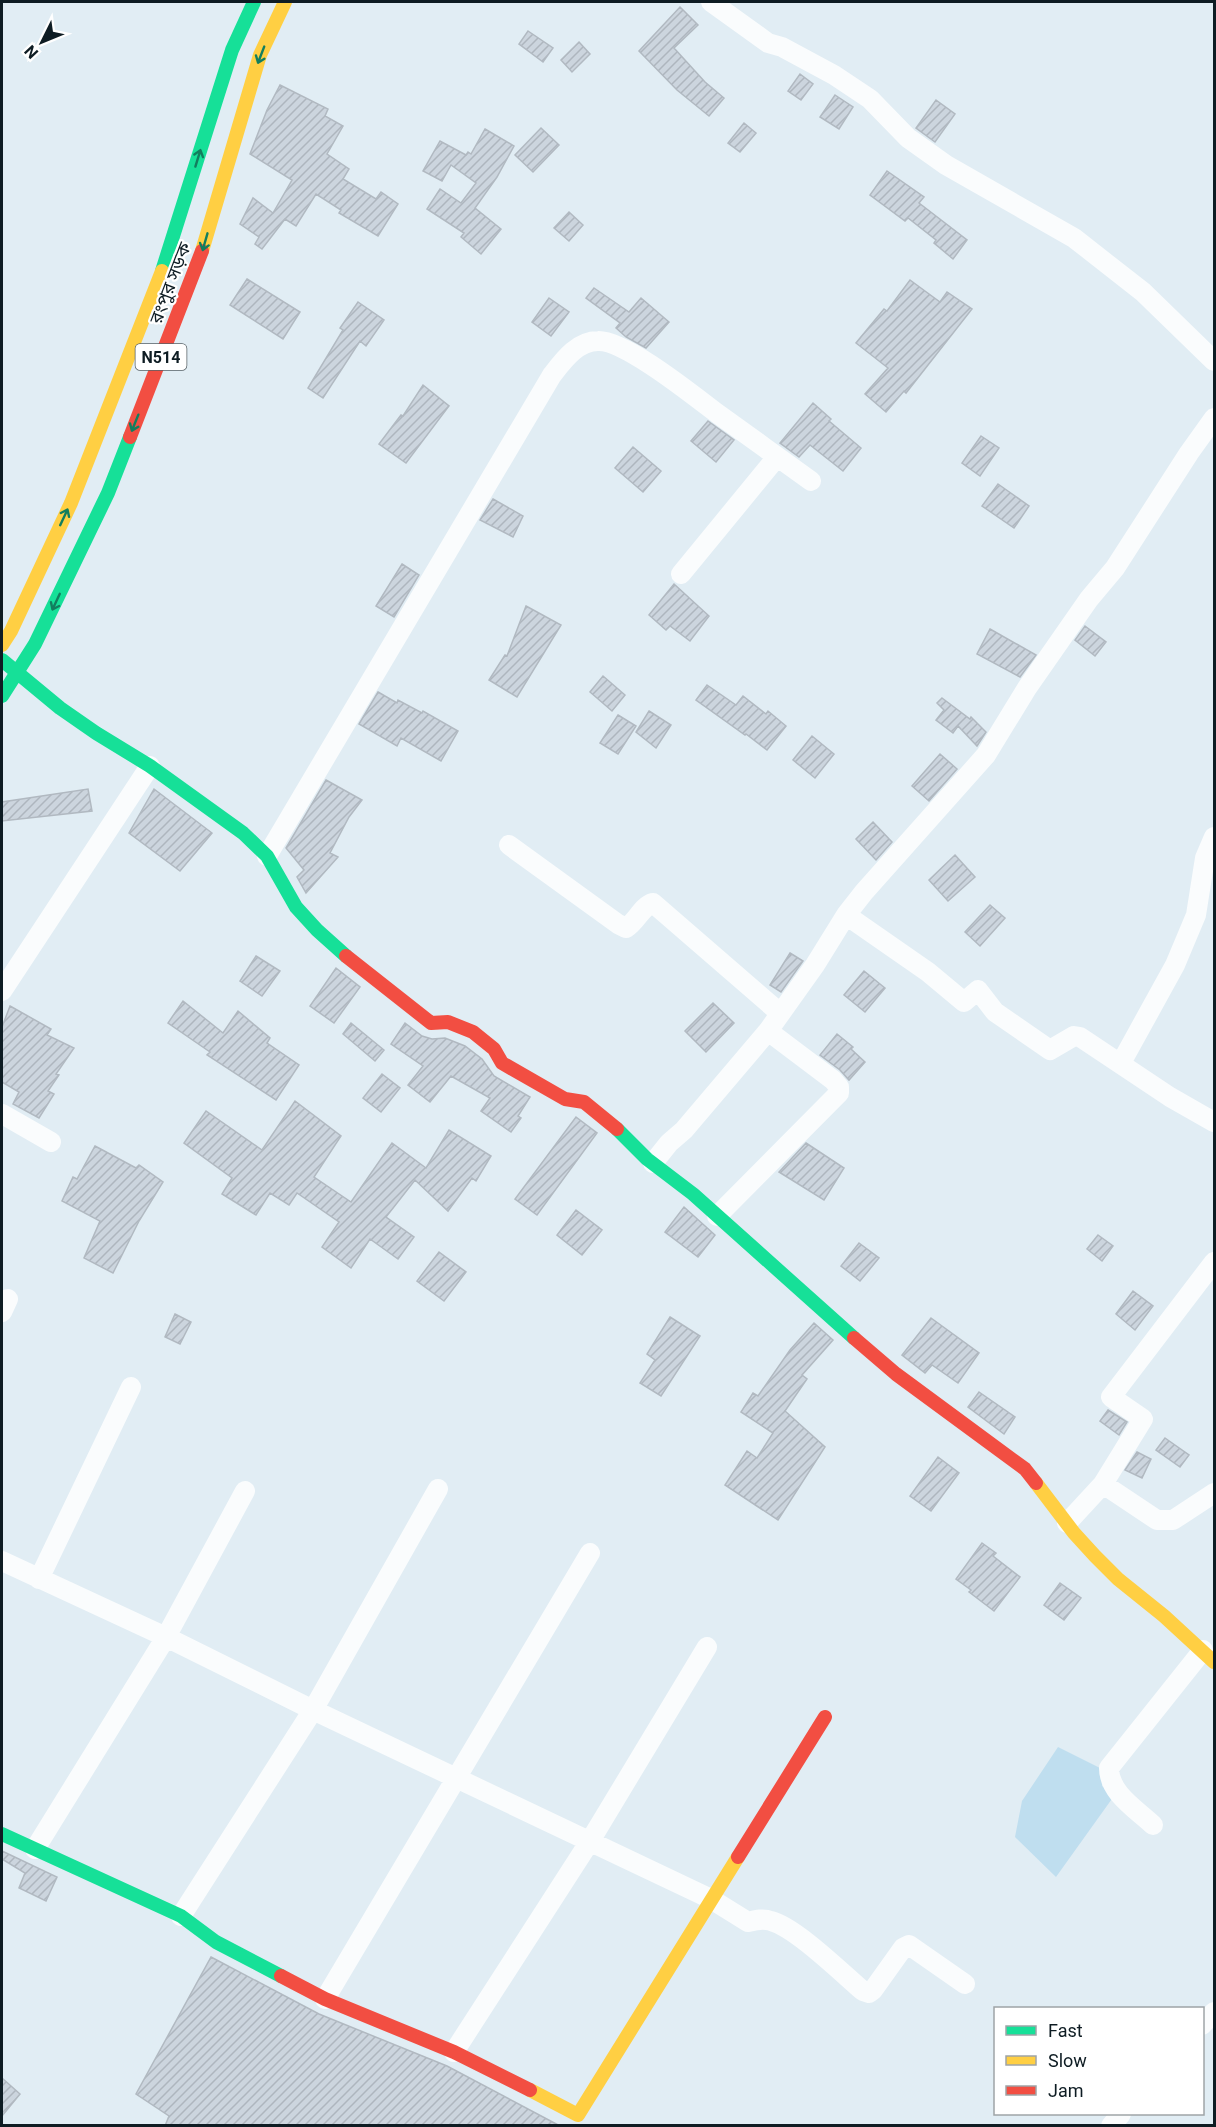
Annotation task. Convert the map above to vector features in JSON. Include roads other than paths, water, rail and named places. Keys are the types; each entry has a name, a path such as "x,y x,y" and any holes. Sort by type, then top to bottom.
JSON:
{"main road":[{"name":"রংপুর সড়ক","path":"2,645 11,631 71,502 168,256 232,50 254,2"},
{"name":"রংপুর সড়ক","path":"2,696 35,644 112,482 199,261 260,56 285,2"},
{"path":"2,659 69,714 150,766 243,833 267,856 296,907 336,948 398,998 431,1023 448,1022 473,1032 494,1048 502,1063 565,1099 584,1102 616,1128 653,1163 717,1216 896,1374 1025,1469 1095,1556 1118,1579 1209,1656"},
{"path":"2,1834 181,1916 216,1942 325,1999 453,2052 578,2115 825,1717"}],"street":[{"path":"711,2 768,43 783,48 834,75 870,99 908,138 946,165 1074,238 1143,292 1215,361"},
{"path":"267,856 552,375 565,358 583,344 598,340 649,363 811,481"},
{"path":"653,1163 768,1031 815,965 846,915 871,883 986,754 1028,688 1089,599 1115,568 1215,418"},
{"path":"681,574 777,457"},
{"path":"2,991 150,766"},
{"path":"1121,1064 1174,965 1196,915 1205,858 1215,837"},
{"path":"509,845 626,928 634,923 648,904 653,903 780,1012"},
{"path":"846,915 928,972 964,1002 978,990 995,1012 1050,1050 1074,1036 1080,1037 1170,1097 1215,1122"},
{"path":"717,1216 839,1093 839,1087 833,1080 768,1031"},
{"path":"2,1114 51,1142"},
{"path":"1067,1523 1103,1484 1143,1419 1111,1397 1215,1262"},
{"path":"39,1579 131,1387"},
{"path":"1103,1484 1157,1520 1173,1520 1215,1493"},
{"path":"181,1916 314,1710 438,1489"},
{"path":"35,1849 166,1637 245,1491"},
{"path":"325,1999 590,1553"},
{"path":"2,1561 166,1637 711,1899 748,1922 760,1919 789,1929 863,1991 873,1990 903,1948 909,1945 965,1984"},
{"path":"453,2052 590,1841 707,1647"},
{"path":"1153,1825 1113,1788 1109,1768 1209,1656"},
{"path":"1204,2024 1215,2012"}]}
